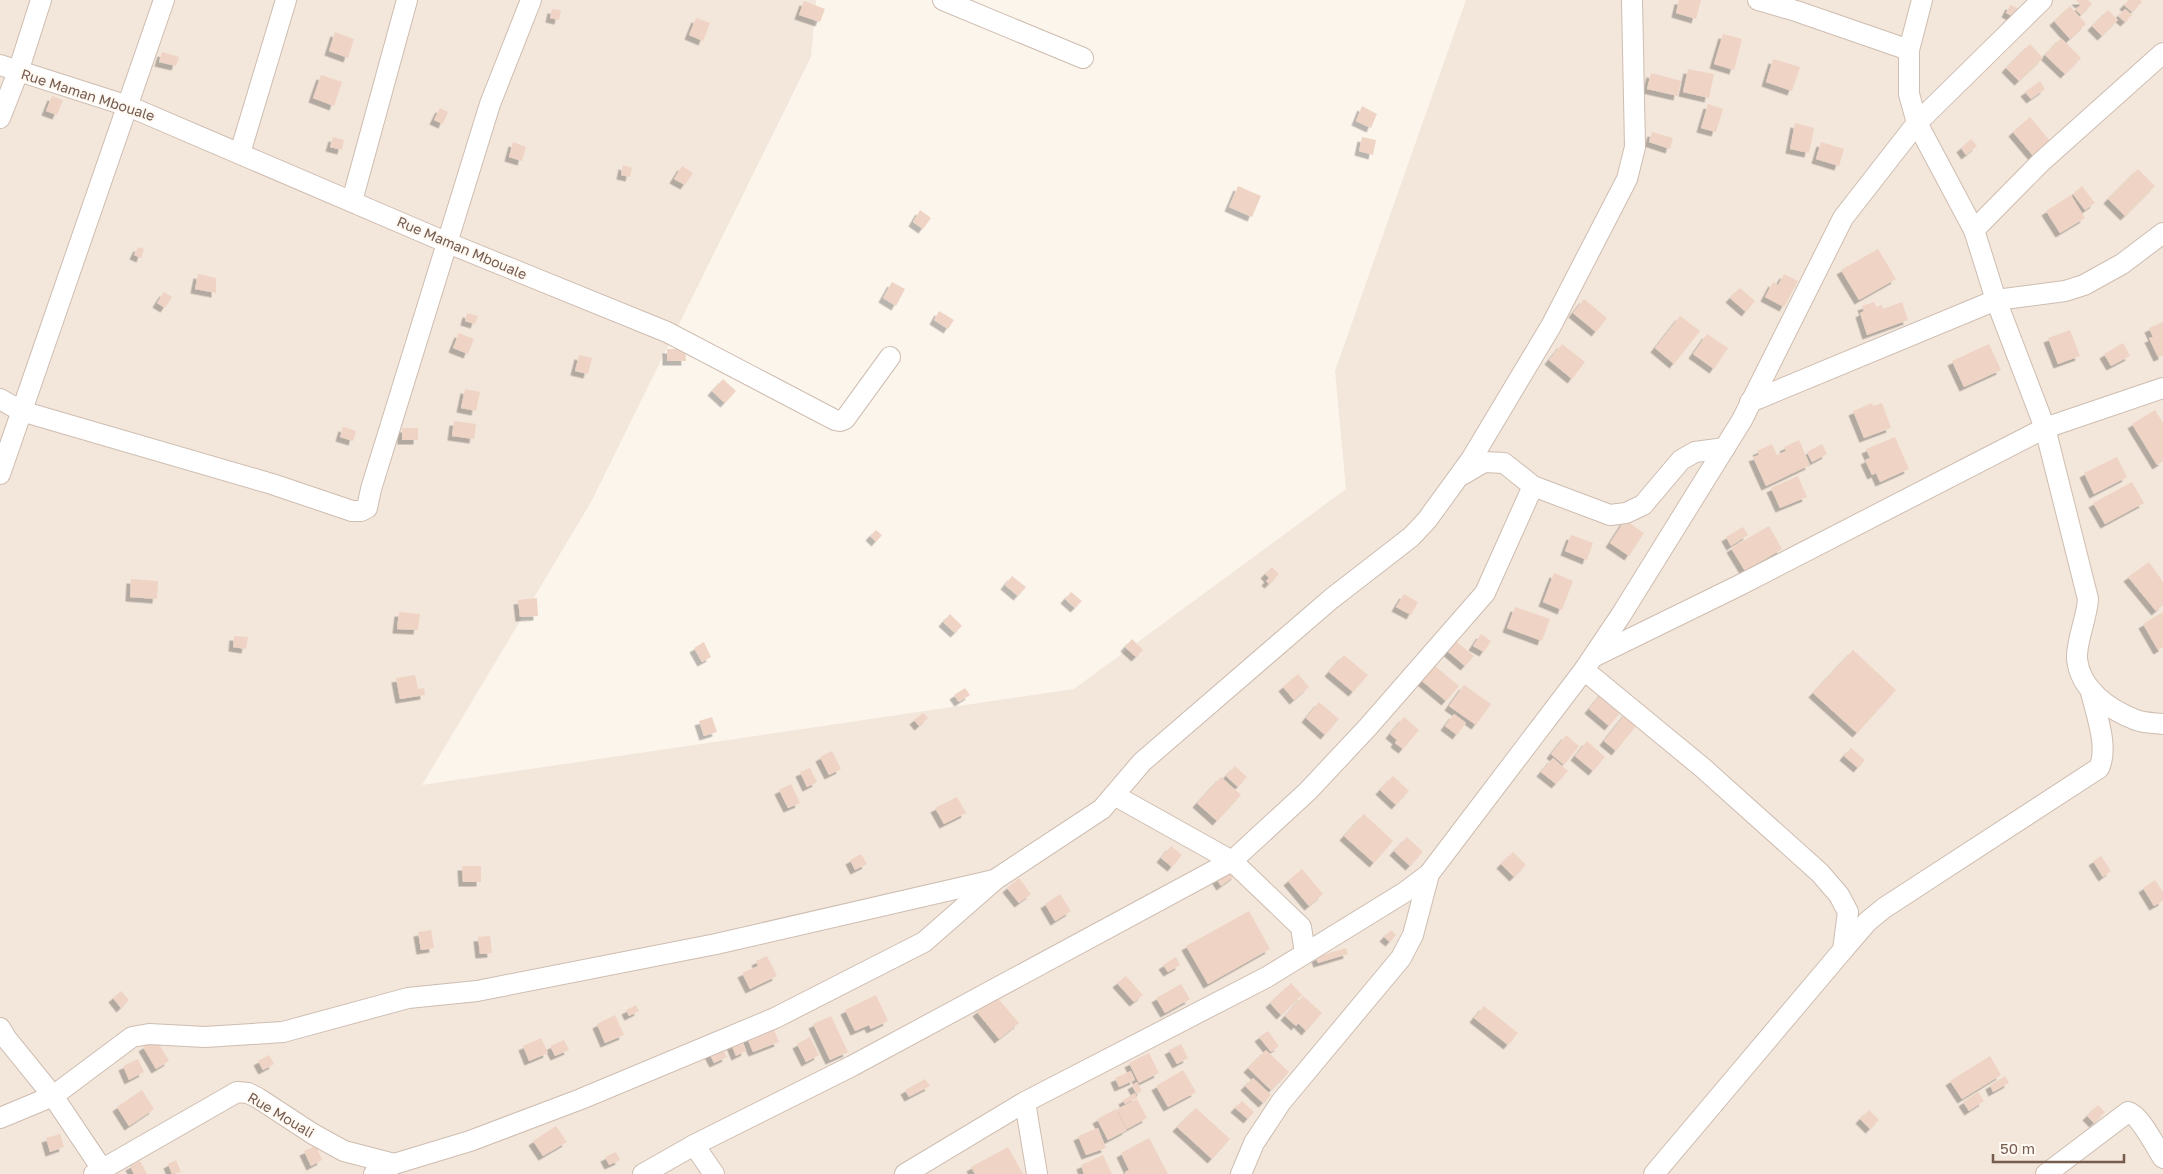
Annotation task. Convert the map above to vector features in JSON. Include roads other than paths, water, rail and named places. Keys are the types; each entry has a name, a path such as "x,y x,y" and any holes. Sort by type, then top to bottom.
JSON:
{"street":[{"path":"0,118 9,69 41,0"},
{"path":"0,474 164,0"},
{"path":"240,152 286,0"},
{"path":"352,202 407,0"},
{"path":"0,400 21,411 272,484 352,511 361,511 367,508 490,104 532,0"},
{"path":"943,0 1083,58"},
{"path":"374,1174 394,1164 470,1141 581,1098 775,1018 924,942 996,879 1102,809 1142,762 1163,743 1331,599 1410,537 1427,520 1458,478 1551,326 1627,179 1635,147 1632,0"},
{"path":"1758,0 1796,11 1909,50"},
{"path":"1654,1174 1867,922 1884,908 2099,768 2102,760 2091,692 2080,672 2077,658 2088,612 2088,599 2045,428 1996,300 1974,230 1917,124 1909,94 1909,50 1922,0"},
{"path":"905,1174 1025,1102 1267,976 1430,874 1589,663 1725,448 1750,402 1838,225 1917,124 2042,0"},
{"path":"1974,230 2041,162 2163,53"},
{"name":"Rue Maman Mbouale","path":"9,69 128,106 240,152 448,243 667,332 840,422 845,419 890,357"},
{"path":"1750,402 1996,300 2065,291 2084,285 2122,264 2163,233"},
{"path":"1589,663 2045,428 2163,388"},
{"path":"1458,478 1484,462 1504,464 1532,486 1610,515 1626,513 1643,505 1681,460 1695,452 1725,448"},
{"path":"643,1174 694,1145 852,1066 1232,861 1308,791 1368,727 1485,593 1532,486"},
{"path":"1589,663 1820,873 1839,895 1848,912 1843,950"},
{"path":"2091,692 2109,706 2138,720 2163,724"},
{"path":"1114,795 1232,861 1301,927 1305,953"},
{"path":"1244,1172 1254,1143 1281,1102 1401,958 1413,935 1430,874"},
{"path":"0,1118 53,1096 132,1037 149,1034 205,1037 283,1032 408,998 477,991 707,946 996,879"},
{"path":"0,1028 53,1096 100,1172"},
{"name":"Rue Mouali","path":"100,1172 237,1092 248,1093 258,1098 344,1152 394,1164"},
{"path":"1025,1102 1038,1174"},
{"path":"2046,1174 2128,1112 2133,1113 2163,1158"},
{"path":"694,1145 714,1174"}]}
